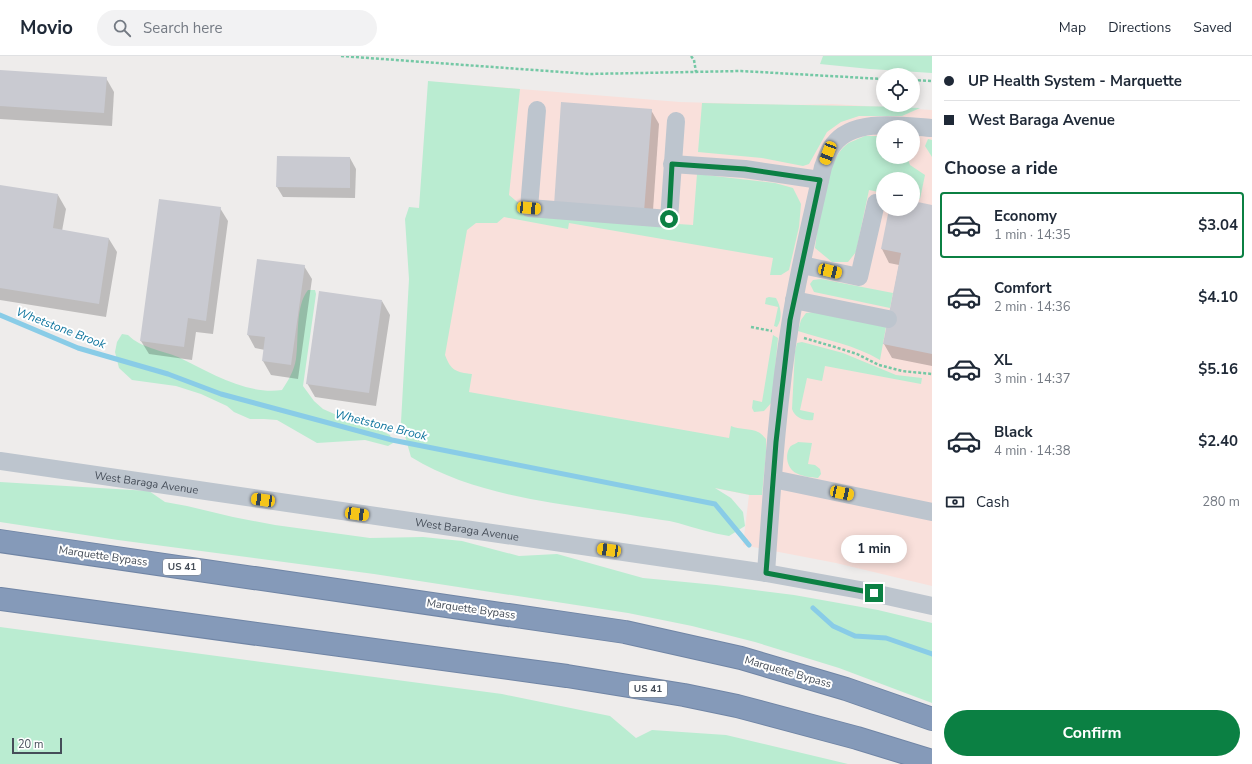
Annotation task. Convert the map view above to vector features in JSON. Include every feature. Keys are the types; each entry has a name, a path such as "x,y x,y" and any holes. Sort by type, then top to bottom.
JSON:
{"highway":[{"name":"Marquette Bypass","path":"0,541 625,632 749,660 846,689 932,720"},
{"name":"US 41","path":"0,599 567,676 684,695 737,706 850,736 932,761"}],"street":[{"path":"537,110 529,208 669,219 676,121"},
{"path":"766,573 776,442 789,334 794,300 823,167 833,144 849,131 877,125 932,128"},
{"path":"672,164 745,169 820,180"},
{"path":"802,265 859,277 876,203"},
{"path":"794,300 888,319"},
{"name":"West Baraga Avenue","path":"0,461 766,573 860,590 932,606"},
{"path":"773,479 932,512"}],"path":[{"path":"341,56 589,74 741,71 876,79"},
{"path":"690,56 694,60 696,72"},
{"path":"920,80 932,81"},
{"path":"751,327 789,334 835,346 857,354 879,365 902,371 932,374"}],"shaded area":[{"path":"435,82 680,102 790,105 833,104 876,107 876,112 920,112 920,109 932,110 932,586 836,563 743,545 749,495 457,436 429,354"}],"green space":[{"path":"823,56 932,56 932,73 920,72 920,68 876,68 876,69 820,64"},
{"path":"428,81 520,89 509,195 521,205 648,222 693,225 697,174 775,183 793,188 801,204 799,227 789,270 781,275 770,275 773,258 569,223 568,229 504,217 497,223 476,223 467,230 445,355 452,368 472,374 469,392 729,438 731,426 752,430 761,434 766,439 762,495 750,495 715,488 731,498 743,512 745,526 729,536 669,521 523,498 465,482 438,471 411,457 401,422 409,279 405,219 409,207 419,208"},
{"path":"702,103 876,106 876,112 911,112 902,116 859,116 841,122 827,132 809,164 803,166 762,158 698,152"},
{"path":"865,136 876,136 876,164 910,164 925,175 920,199 920,172 876,172 876,192 869,190 856,252 848,262 832,262 815,248 821,208 832,165 846,145"},
{"path":"928,139 932,140 932,157 925,146"},
{"path":"821,279 893,293 890,308 814,292 810,284 813,280"},
{"path":"308,290 315,290 316,294 303,386 314,401 323,409 348,420 390,435 393,443 388,446 365,440 317,443 277,420 250,419 201,394 176,386 132,380 119,368 115,352 117,342 122,334 128,335 145,346 178,357 241,386 268,391 282,390 294,368 297,351 299,314 304,297"},
{"path":"766,298 776,298 779,305 781,316 777,327 774,326 778,307 765,304"},
{"path":"814,312 886,327 880,360 861,350 798,331 801,320 806,313"},
{"path":"773,335 778,338 772,402 764,411 754,412 752,408 753,400 762,402"},
{"path":"802,342 843,353 896,375 922,378 921,384 825,366 822,381 807,378 800,410 814,413 813,420 803,419 795,415 792,409 795,351 797,343"},
{"path":"798,442 812,443 808,464 815,465 820,469 821,474 818,478 807,477 791,469 787,454 791,446"},
{"path":"0,482 149,491 165,502 275,525 370,538 423,537 462,541 519,556 557,554 643,578 716,585 794,595 878,610 932,623 932,703 839,668 755,642 692,626 628,613 374,574 118,540 0,522"},
{"path":"0,627 502,694 610,716 636,738 652,730 726,735 848,764 0,764"}],"building":[{"path":"0,70 107,77 104,113 0,106"},
{"path":"561,102 652,109 644,212 554,205"},
{"path":"277,156 350,157 350,188 276,187"},
{"path":"0,185 58,194 53,228 109,238 99,304 0,288"},
{"path":"159,199 221,207 206,321 188,318 184,347 140,341"},
{"path":"920,202 932,205 932,354 883,344 901,253 881,249 888,216 920,216"},
{"path":"257,259 305,265 291,365 262,361 265,337 247,335"},
{"path":"319,291 382,300 369,393 306,384"}],"waterway":[{"name":"Whetstone Brook","path":"0,315 78,348 168,374 221,394 392,440 715,504 749,545"},
{"name":"Whetstone Brook","path":"813,608 833,626 855,636 886,638 932,654"}],"route":[{"path":"669,219 672,164 745,169 820,180 790,320 776,442 766,573 874,593"}]}
